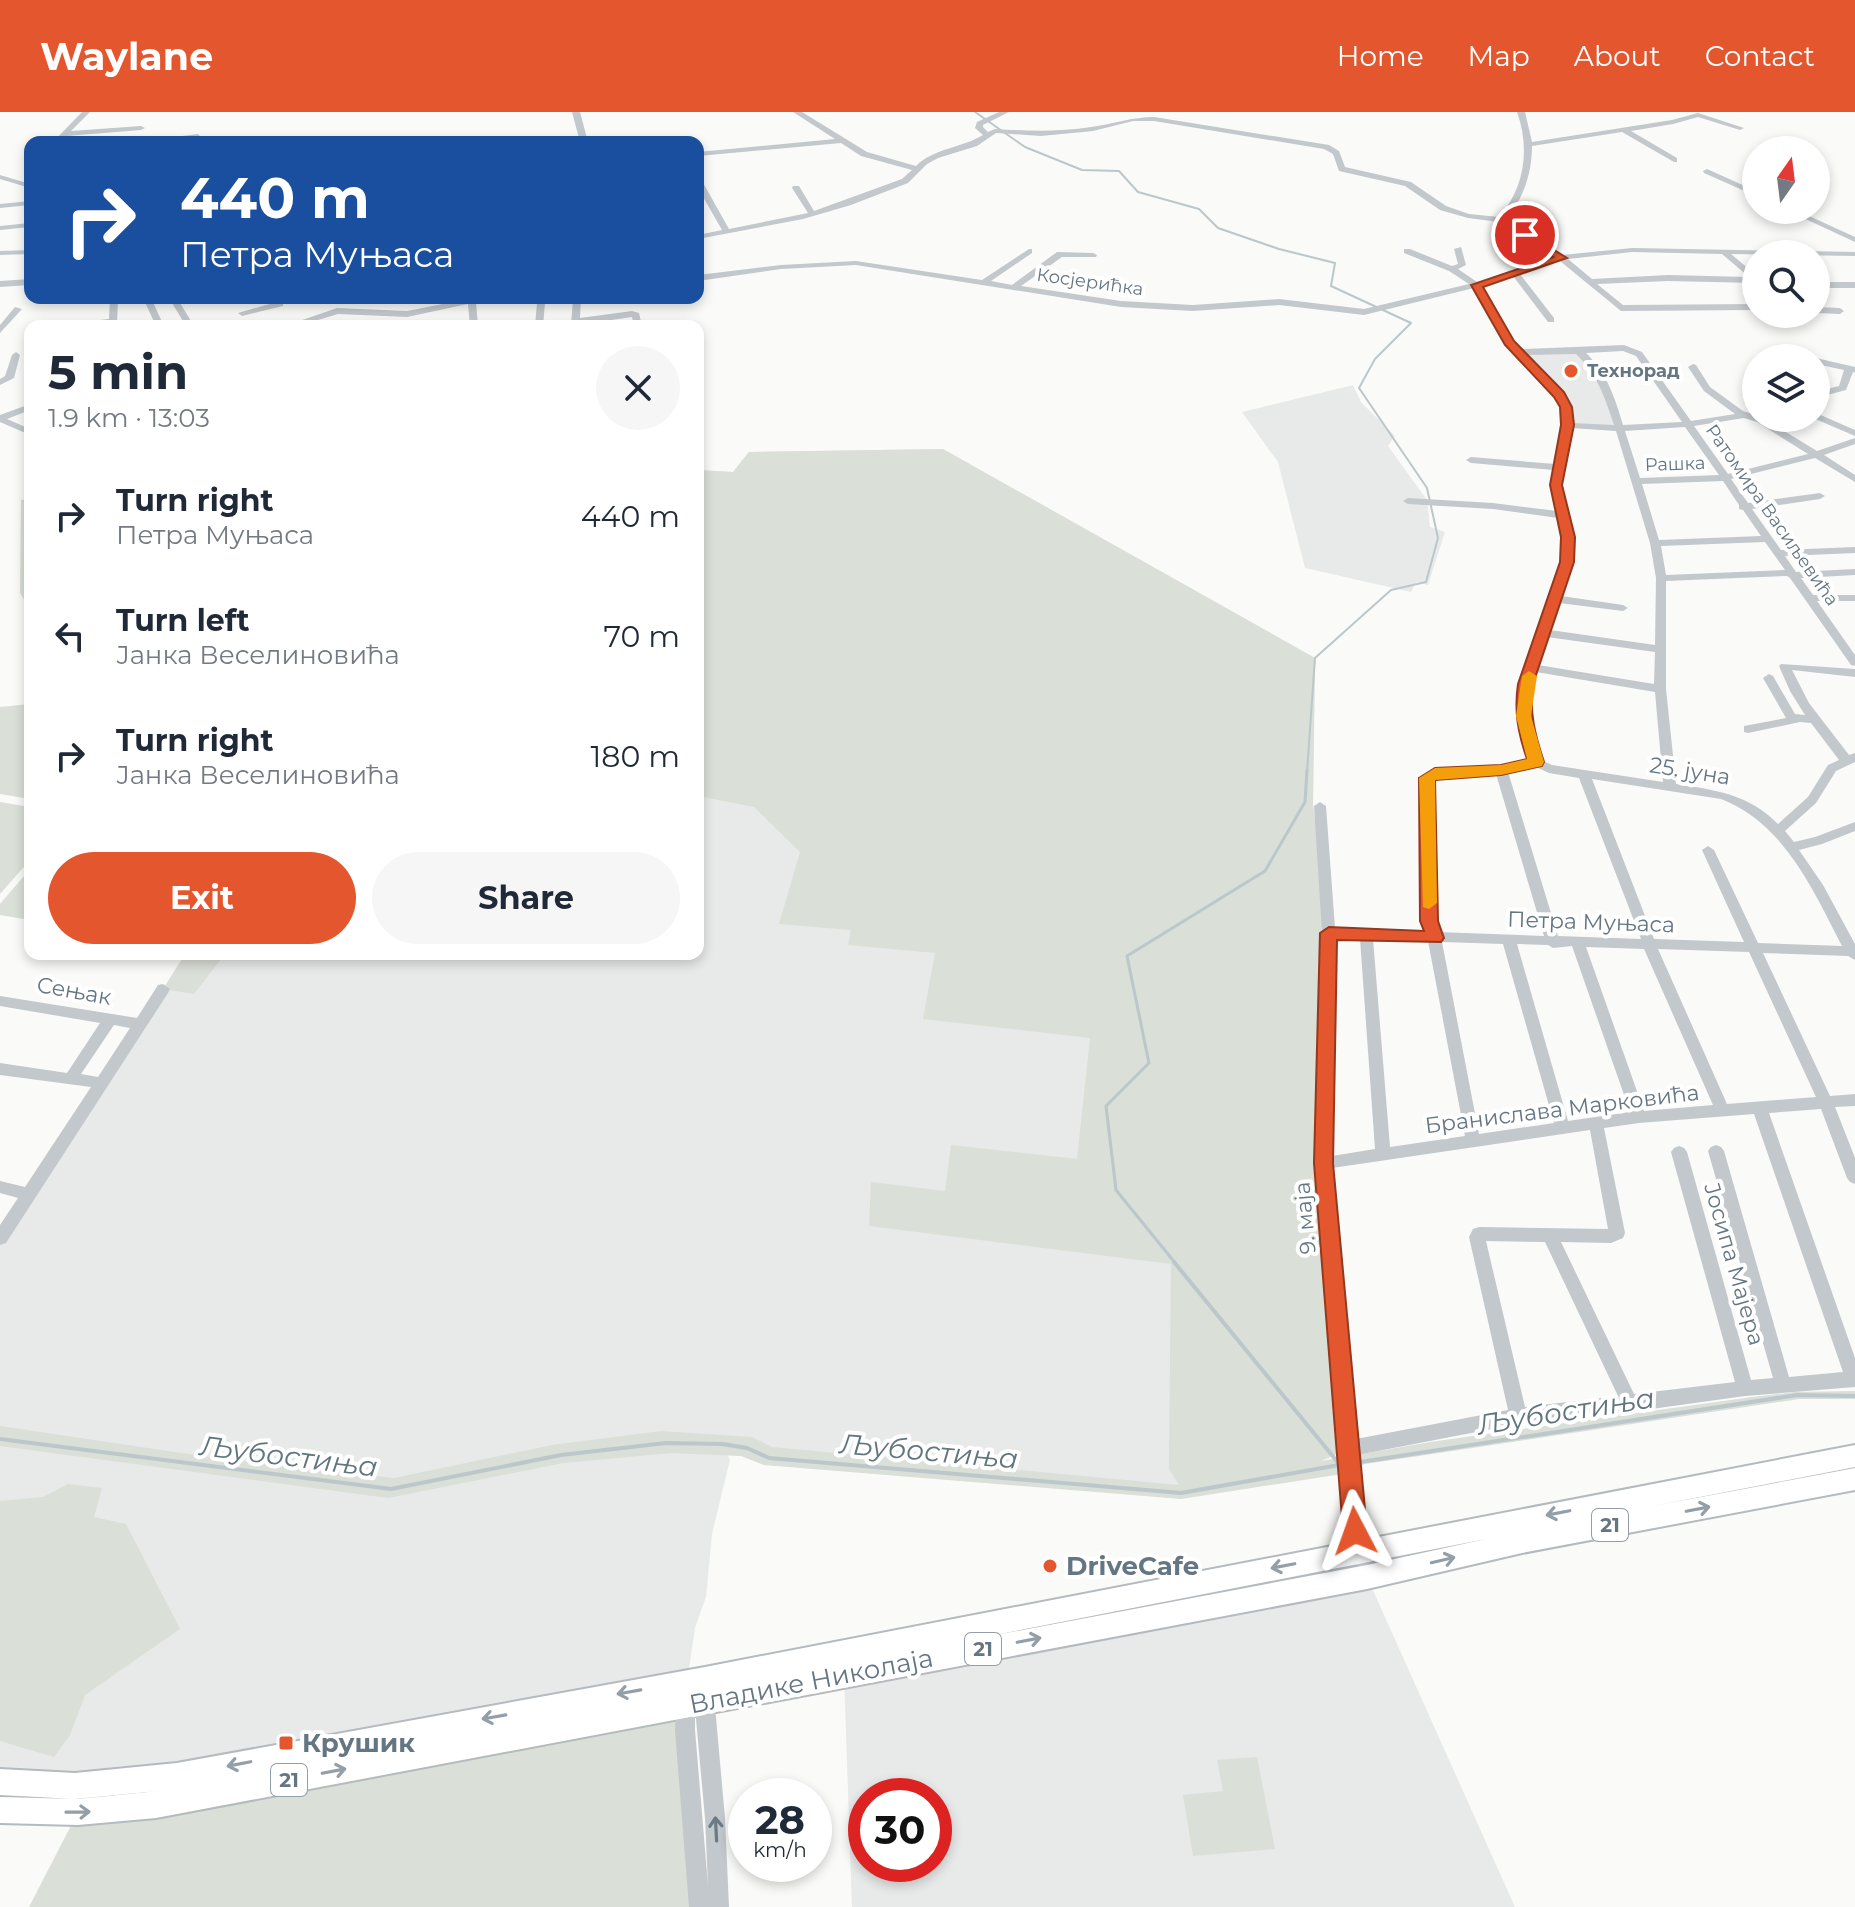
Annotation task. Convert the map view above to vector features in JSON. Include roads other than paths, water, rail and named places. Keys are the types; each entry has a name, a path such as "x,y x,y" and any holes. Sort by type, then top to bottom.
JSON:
{"main road":[{"name":"Владике Николаја","path":"0,1810 78,1812 156,1805 1359,1551 1855,1456"},
{"name":"Владике Николаја","path":"0,1782 75,1786 177,1776 695,1692 1367,1577 1522,1542 1855,1479"}],"street":[{"path":"64,136 86,112"},
{"path":"576,112 582,136"},
{"path":"797,112 864,154 918,169"},
{"path":"990,133 979,128 985,120 1005,112"},
{"path":"1173,112 1198,126"},
{"path":"1501,220 1512,210 1521,191 1527,145 1527,122 1521,112"},
{"path":"1527,145 1698,115 1740,128"},
{"path":"704,236 812,214 890,188 905,181 935,156 974,144 990,133 1006,130 1041,134 1093,129 1133,119 1198,126 1326,147 1336,153 1342,169 1408,184 1443,208 1455,212 1501,220 1561,258 1624,309 1742,307"},
{"path":"66,134 141,128"},
{"path":"1624,130 1674,160"},
{"path":"704,153 839,141"},
{"path":"1707,171 1742,187"},
{"path":"0,177 18,178 24,182"},
{"path":"796,188 812,214"},
{"path":"704,192 726,231"},
{"path":"0,206 24,204"},
{"path":"1820,224 1855,240"},
{"path":"0,228 24,226"},
{"path":"1452,269 1462,265 1458,249"},
{"name":"Косјерићка","path":"704,277 781,267 856,263 1162,307 1279,302 1373,311 1476,285 1561,258 1632,250 1855,254"},
{"path":"985,282 1029,251"},
{"path":"1407,251 1452,269 1476,285 1517,352 1564,401 1567,425 1556,485 1568,537 1567,562 1526,684 1523,716 1536,762 1501,770 1444,772 1427,778 1429,921 1435,938 1473,1141"},
{"path":"1,254 24,252"},
{"path":"1014,287 1063,253 1093,255"},
{"path":"1725,253 1742,268"},
{"path":"1515,273 1551,320"},
{"path":"1588,282 1668,278 1742,280"},
{"path":"0,284 24,282"},
{"path":"1830,285 1855,285"},
{"path":"242,313 268,304"},
{"path":"365,311 368,304"},
{"path":"306,320 333,311 407,314 457,304"},
{"path":"0,330 18,309"},
{"path":"1830,311 1840,311"},
{"path":"407,314 408,320"},
{"path":"598,320 635,315 636,320"},
{"name":"Ратомира Васиљевића","path":"1578,351 1624,348 1637,352 1855,663"},
{"path":"1517,352 1578,351 1599,374 1620,429 1655,543 1661,578 1660,689 1670,787"},
{"path":"0,382 9,378 16,355"},
{"path":"1830,364 1852,369 1843,388"},
{"path":"1693,367 1707,389 1742,414"},
{"path":"1830,391 1843,388 1855,392"},
{"path":"0,418 24,409"},
{"path":"1689,426 1742,415"},
{"path":"0,418 24,429"},
{"path":"1830,422 1855,433"},
{"name":"Ратомира Васиљевића","path":"1567,425 1620,429 1689,426"},
{"path":"1779,432 1855,479"},
{"name":"Рашка","path":"1635,481 1723,478 1815,455 1855,441"},
{"path":"1471,460 1558,467"},
{"path":"1743,507 1820,496"},
{"path":"1408,501 1493,506 1562,515"},
{"path":"1655,543 1766,539"},
{"path":"1777,553 1855,550"},
{"path":"1661,578 1855,572"},
{"path":"1808,598 1855,598"},
{"path":"1556,599 1623,608"},
{"path":"1545,633 1660,649"},
{"path":"1838,641 1855,642"},
{"path":"1779,830 1812,800 1832,768 1851,758 1814,720 1793,687 1785,666 1855,673"},
{"path":"1533,668 1660,689"},
{"path":"1769,678 1788,714 1795,720"},
{"path":"1748,729 1795,720 1814,720"},
{"name":"25. јуна","path":"1536,762 1549,769 1585,776 1737,799 1765,816 1779,830 1854,954"},
{"path":"1501,770 1553,943"},
{"path":"1585,776 1650,946 1723,1112"},
{"name":"9. маја","path":"1320,806 1329,933 1324,1163 1351,1477 1359,1551 1367,1577"},
{"path":"1791,847 1818,841 1855,826"},
{"path":"1708,850 1826,1103 1855,1178"},
{"name":"Петра Муњаса","path":"1329,933 1854,954"},
{"path":"1366,935 1383,1155"},
{"path":"1509,941 1563,1128"},
{"path":"1578,943 1639,1117"},
{"path":"0,1238 163,989"},
{"name":"Сењак","path":"0,1001 140,1024"},
{"path":"70,1079 110,1019"},
{"path":"0,1069 101,1083"},
{"name":"Бранислава Марковића","path":"1324,1163 1639,1117 1855,1100"},
{"path":"1350,1448 1518,1416 1745,1388 1854,1379 1760,1109"},
{"path":"1518,1416 1477,1240 1479,1234 1611,1236 1618,1231 1596,1123"},
{"path":"1716,1151 1783,1385"},
{"name":"Јосипа Мајера","path":"1679,1152 1745,1388"},
{"path":"0,1187 29,1194"},
{"path":"1549,1234 1630,1404"},
{"path":"695,1692 699,1907"},
{"path":"695,1692 715,1818 719,1907"}],"waterway":[{"path":"975,112 1025,147 1082,170 1119,171 1138,192 1199,209 1218,228 1279,249 1335,263 1331,286 1411,323 1375,359 1359,388 1427,488 1438,538 1426,582 1391,590 1315,658 1307,772"},
{"path":"1176,1264 1116,1190 1106,1106 1149,1063 1127,956 1265,871 1305,802 1307,770"},
{"path":"1174,1262 1340,1465"},
{"name":"Љубостиња","path":"1354,1463 1797,1395 1855,1396"},
{"name":"Љубостиња","path":"0,1439 391,1489 561,1455 666,1443 722,1444 747,1448 769,1458 1181,1493 1339,1465"}],"place":[{"name":"Технорад","path":"1571,371"},
{"name":"DriveCafe","path":"1050,1566"},
{"name":"Крушик","path":"286,1743"}]}
